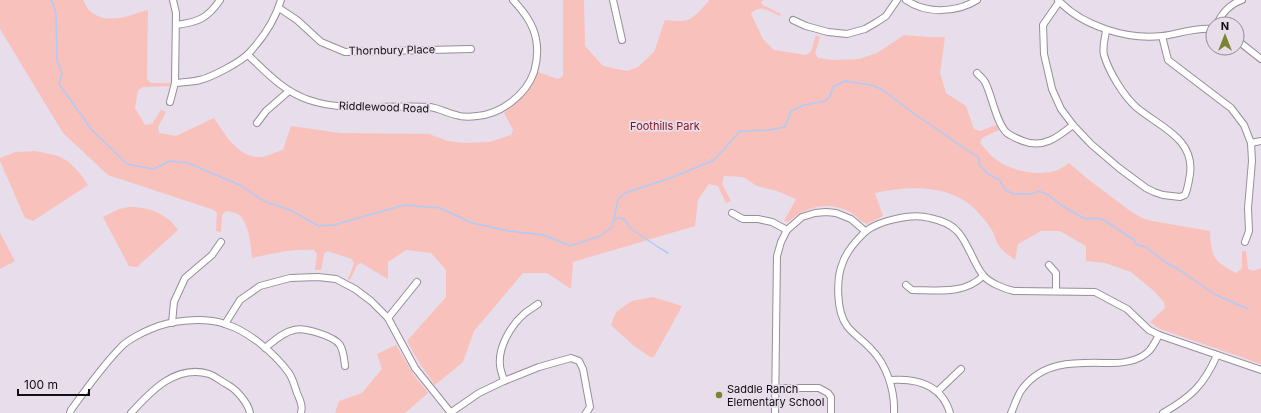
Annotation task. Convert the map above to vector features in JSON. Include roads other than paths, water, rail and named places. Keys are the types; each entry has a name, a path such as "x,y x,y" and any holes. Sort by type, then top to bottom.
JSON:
{"street":[{"path":"170,102 175,83 176,13 173,0"},
{"path":"176,25 193,22 208,16 220,0"},
{"path":"175,83 201,80 224,70 248,55 268,30 281,0"},
{"name":"Riddlewood Road","path":"248,55 272,78 290,91 308,100 338,106 431,107 457,116 477,116 495,112 513,101 527,85 534,72 537,55 536,38 527,16 513,0"},
{"path":"613,0 622,40"},
{"path":"793,20 806,26 828,32 848,34 865,29 886,16 897,0"},
{"path":"906,0 926,9 942,10 959,8 977,0"},
{"path":"1221,16 1229,7 1242,0"},
{"path":"1106,31 1104,54 1118,87 1135,106 1179,138 1187,150 1191,165 1188,189 1185,195 1180,197 1163,196 1146,188 1119,168 1073,125 1061,109 1052,89 1044,54 1043,25 1058,1 1072,12 1106,31 1133,36 1162,36 1205,28"},
{"name":"Thornbury Place","path":"278,8 297,20 321,42 345,52 471,49"},
{"path":"1162,36 1168,60 1231,108 1244,125 1251,143 1252,161 1248,208 1249,231 1245,242"},
{"path":"1245,46 1261,59"},
{"path":"976,73 984,81 1001,124 1007,133 1020,140 1030,144 1044,144 1057,138 1073,125"},
{"path":"257,123 266,111 290,91"},
{"path":"1251,143 1261,141"},
{"path":"732,213 743,219 758,219 772,222 787,230"},
{"path":"775,413 777,256 781,242 787,230 802,217 814,213 836,213 851,219 865,231"},
{"path":"894,413 890,380 879,358 847,326 840,309 838,292 842,262 850,248 865,231 881,223 899,218 928,218 946,224 956,230 963,238 983,276 1003,289 1014,291 1095,292 1127,309 1149,330 1159,335 1261,370"},
{"path":"172,323 174,302 185,278 212,254 221,242"},
{"path":"1049,265 1056,274 1056,291"},
{"path":"906,285 912,290 958,290 977,282 983,276"},
{"path":"225,324 240,300 260,286 290,278 318,277 336,279 355,289 388,318 415,368 450,413 479,393 504,380 539,367 571,358 579,361 583,369 590,407 586,413"},
{"path":"388,318 417,282"},
{"path":"504,380 500,366 500,354 507,334 524,313 538,304"},
{"path":"70,413 98,374 123,345 151,329 172,323 198,321 225,324 241,330 265,348 290,374 303,406 301,413"},
{"path":"265,348 279,336 294,329 311,330 339,344 344,356 345,366"},
{"path":"1011,413 1023,388 1042,371 1068,362 1118,362 1135,359 1149,351 1159,335"},
{"path":"1163,413 1176,406 1193,392 1205,379 1217,355"},
{"path":"938,391 961,369"},
{"path":"131,413 147,395 168,378 190,372 209,374 233,388 249,407 250,413"},
{"path":"890,380 898,379 915,381 925,384 938,391 948,405 950,413"},
{"path":"775,388 819,388 828,392 831,397 831,413"}],"waterway":[{"path":"50,0 53,3 56,14 57,61 62,73 59,84 92,130 127,164 153,169 170,161 188,163 240,185 264,201 290,210 319,226 334,225 404,205 440,208 472,223 509,231 544,235 570,246 600,236 611,228 618,199 625,193 668,179 714,160 740,131 768,130 785,127 791,111 804,105 825,101 830,96 833,87 845,81 871,85 883,90 913,113 979,158 979,164 988,174 1000,180 1005,190 1014,194 1032,194 1039,191 1048,195 1061,205 1085,219 1102,219 1134,240 1137,245 1146,247 1165,262 1216,295 1248,309"},
{"path":"614,219 621,218 626,221 630,228 668,253"}],"place":[{"name":"Saddle Ranch Elementary School","path":"719,395"}],"park label":[{"name":"Foothills Park","path":"665,126"}]}
